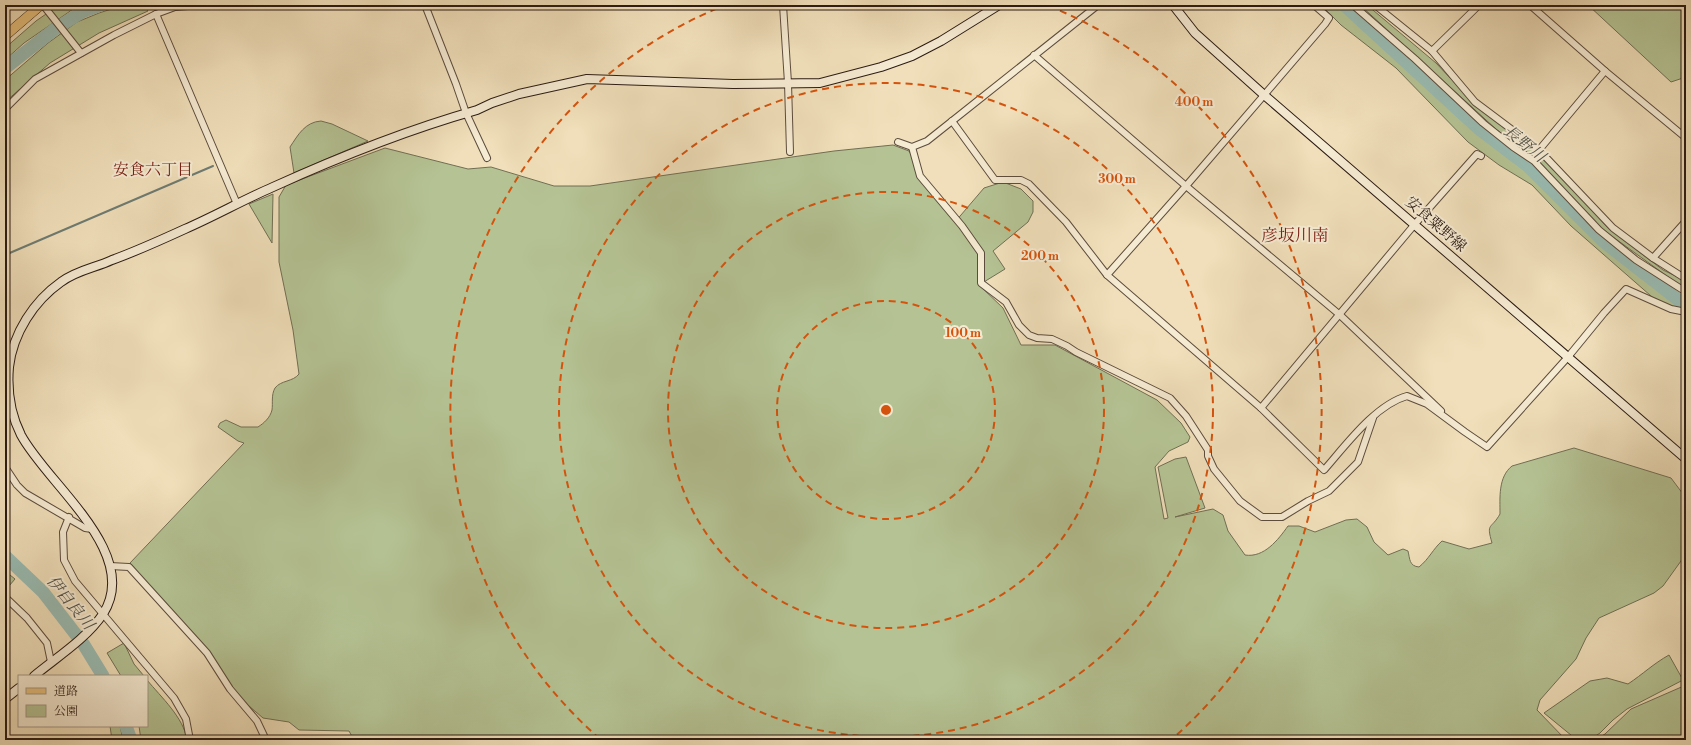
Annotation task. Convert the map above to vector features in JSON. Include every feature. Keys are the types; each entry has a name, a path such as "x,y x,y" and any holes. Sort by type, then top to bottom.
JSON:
{"main road":[{"path":"5,36 42,5"}],"street":[{"path":"42,5 79,51"},
{"path":"5,109 36,79 79,51 156,14 175,8 201,5"},
{"path":"425,5 466,113 487,158"},
{"path":"784,5 790,152"},
{"path":"35,675 76,642 103,614 109,603 112,589 112,574 103,547 92,528 39,461 22,436 13,414 9,391 9,367 19,333 29,314 44,296 62,281 83,269 109,262 185,229 278,184 376,144 477,110 492,102 519,94 587,79 733,84 820,83 881,67 906,58 941,41 999,5"},
{"path":"898,142 912,147 927,141 1098,5"},
{"name":"安食粟野線","path":"1174,5 1195,33 1263,94 1686,459"},
{"path":"1107,275 1186,186 1329,18 1314,5"},
{"path":"1353,5 1415,59 1483,123 1534,162 1599,230 1636,260 1686,292"},
{"path":"1375,5 1432,51 1475,102 1539,150 1613,228 1653,258 1686,279"},
{"path":"1432,51 1479,5"},
{"path":"1530,5 1605,71 1686,138"},
{"path":"156,14 238,203"},
{"path":"1034,55 1186,186 1340,315 1464,432"},
{"path":"1539,150 1605,71"},
{"path":"952,121 995,180 1021,180 1029,184 1066,222 1107,275 1260,408 1324,470 1374,414 1397,399 1407,396 1427,404 1464,432 1487,447 1568,357 1626,289 1671,309 1686,312"},
{"path":"912,147 920,176 962,226 981,252 982,283 1006,302 1018,325 1029,335 1037,338 1052,339 1062,343 1076,352 1170,398 1186,416 1208,450 1208,456 1214,469 1240,501 1262,517 1282,517 1328,491 1358,462 1374,414"},
{"path":"1260,408 1340,315 1415,224 1477,154 1481,156"},
{"path":"1653,258 1686,221"},
{"path":"5,468 17,485 25,493 69,517 85,528 92,528"},
{"path":"69,517 64,532 64,560 75,581 174,698 186,719 190,740"},
{"path":"110,566 129,567 207,652 230,689 257,721 266,740"},
{"path":"5,597 27,618 47,643 54,660"},
{"path":"5,699 18,689"}],"green space":[{"path":"59,5 79,5 24,43 5,60 5,48 36,21"},
{"path":"124,5 144,5 148,11 99,33 50,63 5,102 5,80 48,43 77,22"},
{"path":"1321,5 1342,5 1478,133 1526,168 1586,228 1659,289 1686,304 1686,317 1659,303 1571,226 1532,185 1499,165 1468,142 1396,68 1341,25"},
{"path":"1360,5 1367,5 1436,63 1468,97 1501,123 1560,174 1607,227 1663,270 1686,281 1686,290 1602,229 1535,158 1497,130"},
{"path":"1588,5 1686,5 1686,77 1671,82"},
{"path":"321,121 332,124 368,141 294,173 290,147 302,130 315,122"},
{"path":"893,145 909,151 932,191 955,222 984,188 1003,182 1021,189 1033,201 1033,212 1028,222 993,251 1005,269 979,285 1003,308 1021,345 1055,345 1157,400 1181,423 1190,437 1188,442 1169,451 1155,467 1164,519 1168,518 1158,467 1175,459 1186,457 1205,508 1175,517 1213,509 1223,515 1228,531 1245,555 1258,554 1270,547 1288,526 1299,526 1315,532 1346,520 1357,519 1367,527 1374,542 1388,555 1403,549 1408,551 1412,564 1419,567 1426,561 1442,541 1469,549 1492,543 1489,532 1490,527 1500,514 1501,488 1507,471 1512,466 1574,448 1671,478 1683,494 1686,504 1686,554 1663,586 1654,593 1599,618 1586,638 1576,659 1540,700 1537,710 1566,740 354,740 349,731 299,730 289,722 263,718 242,700 130,563 244,443 238,441 218,427 220,423 226,420 241,427 258,427 271,413 275,388 299,374 293,330 279,262 279,197 286,185 385,148 468,169 491,167 554,186 590,186 834,151"},
{"path":"273,194 272,243 249,204"},
{"path":"5,571 15,579 9,586 5,583"},
{"path":"124,643 134,664 143,675 120,675 107,653"},
{"path":"1669,655 1683,680 1627,709 1591,739 1577,740 1544,713 1590,681 1607,678 1628,684"},
{"path":"148,681 177,716 185,732 187,740 141,740 139,727 148,727"},
{"path":"1686,685 1686,740 1595,740 1605,734 1631,709"},
{"path":"110,727 120,727 123,740 112,740"}],"waterway":[{"name":"伊自良川","path":"5,68 55,29 82,12 101,5"},
{"name":"長野川","path":"1344,5 1478,128 1528,166 1604,242 1686,306"},
{"path":"5,255 213,166"},
{"name":"伊自良川","path":"5,556 43,592 84,645 102,675"},
{"name":"伊自良川","path":"126,727 131,740"}],"district":[{"name":"安食六丁目","path":"153,169"},
{"name":"彦坂川南","path":"1295,235"}]}
